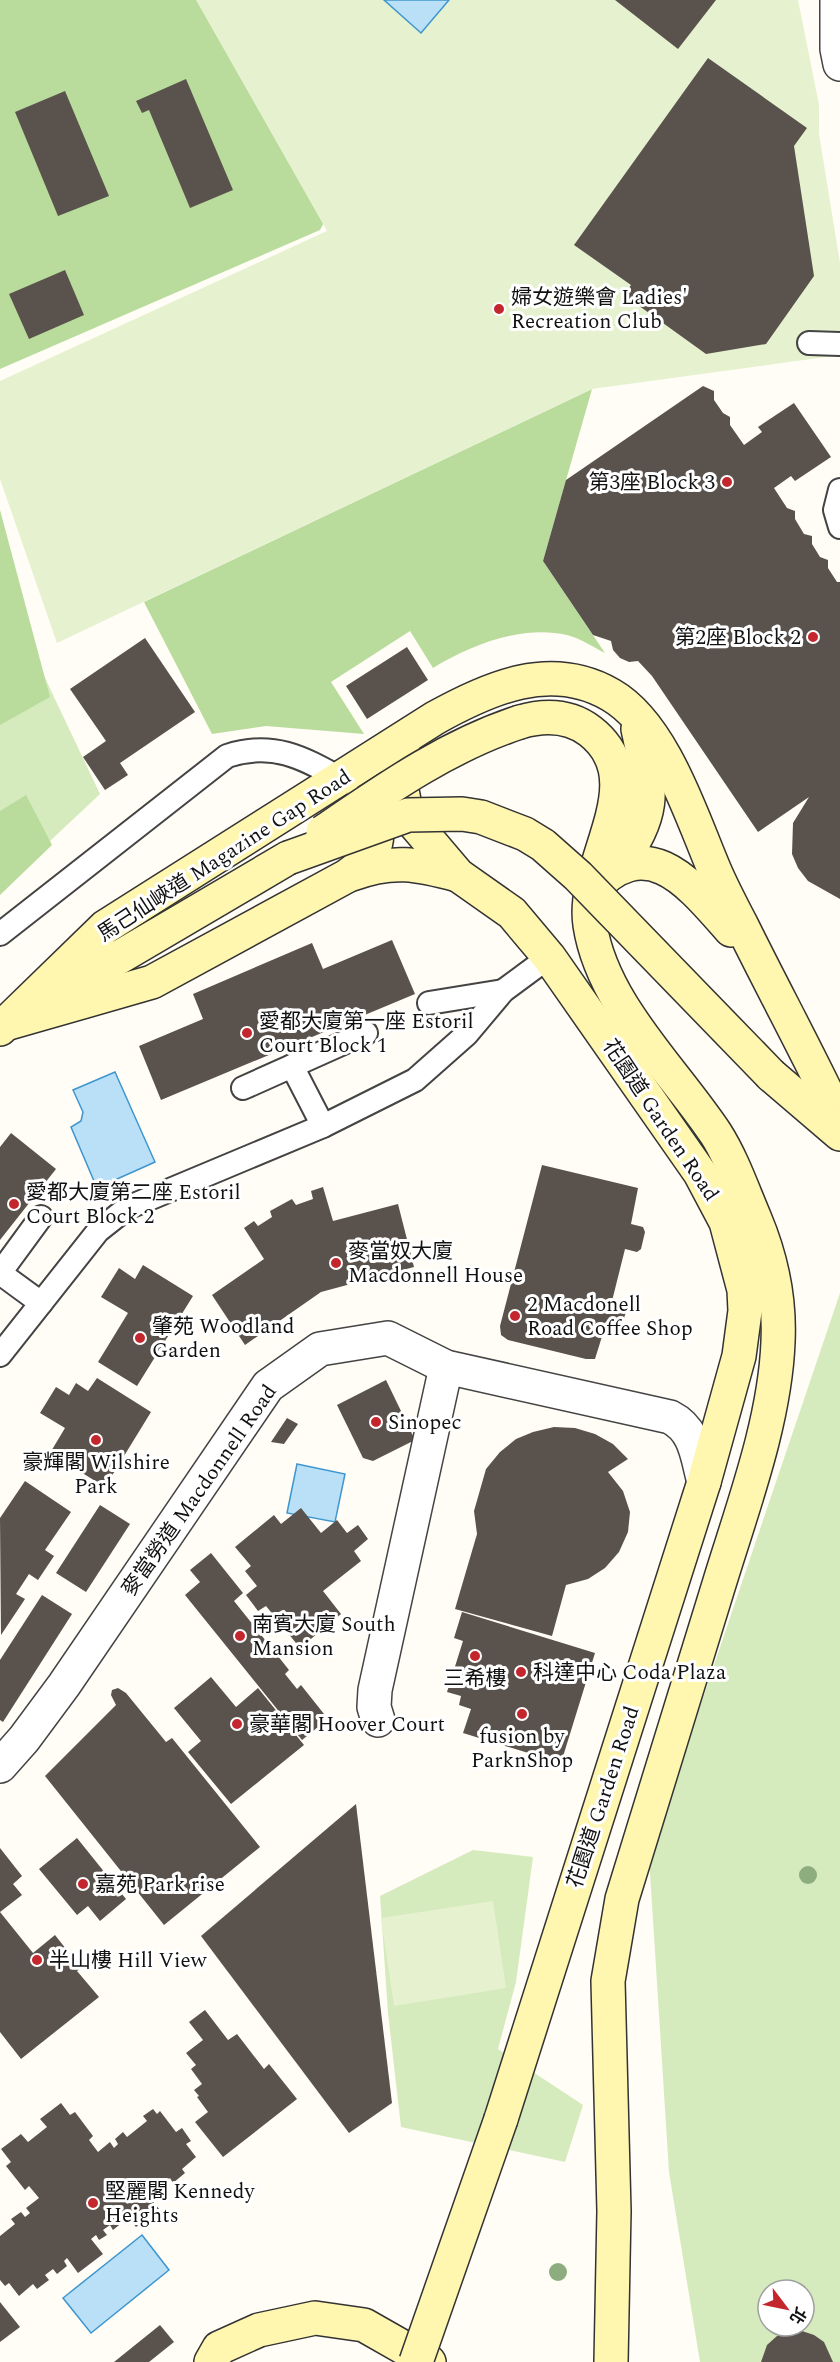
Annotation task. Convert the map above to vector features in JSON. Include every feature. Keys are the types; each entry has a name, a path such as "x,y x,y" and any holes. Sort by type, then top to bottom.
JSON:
{"main road":[{"path":"404,739 487,690 525,680 562,680 598,689 611,695 635,716 671,769 715,871 760,963 826,1071 840,1121"},
{"path":"591,891 617,868 638,837 649,796 648,777 635,716"},
{"name":"花園道 Garden Road","path":"288,858 411,772 472,740 520,722 546,717 579,724 597,737 612,758 618,796 591,891 590,923 596,952 615,994 718,1137 765,1248 777,1300 779,1323 774,1376 754,1472 625,1889 613,1943 608,1981 614,2211 611,2362"},
{"name":"馬己仙峽道 Magazine Gap Road","path":"4,1026 105,927 404,739"},
{"name":"花園道 Garden Road","path":"404,739 398,769 405,806 423,836 458,875 512,913 549,957 700,1173 726,1222 744,1290 740,1356 704,1482 501,2119 416,2362"},
{"path":"341,779 366,808 377,833 373,854 347,876"},
{"path":"4,1026 288,858 386,821 426,813 445,812 481,817 525,834 543,845 578,876 771,1075 840,1134"},
{"path":"4,1026 152,982 347,876 375,866 393,863 421,865 458,875"},
{"path":"617,868 645,863 659,865 676,873 691,884 760,963"},
{"path":"212,2362 219,2348 259,2330 315,2318 364,2325 429,2362"}],"street":[{"path":"837,0 837,49 840,64"},
{"name":"麥當勞道 Macdonnell Road","path":"0,1766 24,1739 64,1685 268,1386 320,1349 388,1338 446,1367 670,1418 684,1426 690,1434 704,1482"},
{"path":"378,1720 374,1707 375,1690 446,1367"}],"lane":[{"path":"809,343 840,344"},
{"path":"840,490 834,510 840,527"},
{"path":"0,934 226,756 247,749 274,750 306,759 341,779"},
{"path":"0,1355 98,1231 119,1213 323,1126 415,1080 466,1034 503,991 549,957"},
{"path":"429,1003 503,991"},
{"path":"243,1088 366,1033"},
{"path":"292,1066 323,1126"},
{"path":"41,1217 0,1273 41,1303"}],"green space":[{"path":"0,0 232,0 378,118 320,230 0,369"},
{"name":"婦女遊樂會 Ladies' Recreation Club","path":"196,0 798,0 819,105 819,134 840,263 840,355 592,389 57,643 0,479 0,381 327,231"},
{"path":"592,389 543,561 605,653 582,640 567,635 532,633 514,635 480,645 433,668 410,631 331,682 364,734 266,726 212,734 144,602"},
{"path":"0,510 50,697 0,725"},
{"path":"7,598 100,794 0,888 0,604"},
{"path":"26,795 52,845 0,895 0,811"},
{"path":"840,1293 840,2362 700,2362 669,2172 649,1857"},
{"path":"473,1850 533,1857 516,1982 498,2049 583,2105 565,2162 401,2127 388,2013 380,1896"},
{"path":"493,1901 506,1988 394,2006 381,1918"}],"water":[{"path":"384,0 449,0 421,33"},
{"path":"115,1072 155,1162 97,1188 71,1127 81,1121 83,1112 73,1090"},
{"path":"297,1464 345,1474 335,1522 287,1513"},
{"path":"142,2235 169,2270 91,2333 63,2298"}],"building":[{"path":"615,0 716,0 678,49"},
{"path":"708,58 807,128 794,146 814,276 766,344 706,354 624,295 631,285 574,245"},
{"path":"186,79 233,190 190,208 149,110 142,113 136,101"},
{"path":"65,91 109,196 58,216 15,112"},
{"path":"65,270 84,315 29,339 9,294"},
{"path":"703,386 714,391 714,400 723,413 730,417 730,425 744,445 762,432 758,427 794,403 831,457 795,481 791,476 774,488 787,508 795,511 795,519 804,534 812,536 812,544 820,557 828,560 828,568 837,582 840,582 840,899 808,881 798,868 792,854 793,823 809,797 758,832 652,676 638,661 629,662 620,658 613,650 611,641 593,635 543,561 566,480"},
{"path":"145,638 195,712 120,763 128,775 105,790 83,757 106,741 70,689"},
{"path":"407,647 428,680 367,719 346,686"},
{"name":"愛都大廈第一座 Estoril Court Block 1","path":"392,940 415,994 161,1100 139,1046 203,1019 193,994 312,943 323,969"},
{"name":"愛都大廈第二座 Estoril Court Block 2","path":"11,1133 56,1169 0,1240 0,1147"},
{"path":"542,1165 638,1188 631,1224 643,1227 645,1232 641,1249 637,1252 625,1249 612,1301 626,1305 627,1309 619,1333 604,1330 595,1359 586,1359 508,1340 501,1335 500,1326"},
{"name":"麥當奴大廈 Macdonnell House","path":"323,1187 333,1221 398,1204 414,1267 321,1292 245,1345 212,1295 264,1259 244,1228 254,1221 258,1226 272,1217 270,1211 292,1199 296,1205 313,1199 311,1191"},
{"name":"肇苑 Woodland Garden","path":"143,1265 193,1296 137,1386 98,1362 128,1313 101,1297 119,1268 135,1279"},
{"name":"豪輝閣 Wilshire Park","path":"97,1378 151,1412 105,1487 50,1453 65,1428 40,1413 56,1387 69,1395 76,1383 88,1391"},
{"name":"Sinopec","path":"386,1380 415,1440 373,1461 363,1458 337,1405"},
{"path":"287,1418 298,1424 284,1444 271,1442"},
{"path":"554,1427 575,1428 595,1434 613,1444 628,1459 608,1472 623,1491 630,1512 628,1532 619,1552 605,1568 588,1579 566,1585 552,1636 455,1609 477,1534 474,1511 486,1469 500,1452 516,1439"},
{"path":"25,1481 71,1512 45,1550 54,1556 38,1580 29,1574 16,1594 25,1599 1,1635 0,1518"},
{"path":"100,1505 130,1524 86,1592 56,1573"},
{"path":"301,1508 321,1533 337,1520 347,1533 358,1525 368,1539 354,1551 361,1561 323,1591 341,1614 300,1648 266,1606 258,1611 246,1595 257,1586 245,1571 251,1566 235,1547 274,1515 281,1524"},
{"name":"南賓大廈 South Mansion","path":"211,1553 243,1593 234,1601 289,1670 285,1674 297,1689 301,1685 328,1719 302,1740 185,1595 200,1582 190,1570"},
{"path":"42,1595 72,1614 3,1722 0,1720 0,1660"},
{"name":"科達中心 Coda Plaza","path":"462,1612 595,1653 561,1763 463,1733 471,1709 459,1705 461,1696 447,1692 463,1641 454,1638"},
{"name":"豪華閣 Hoover Court","path":"211,1677 236,1707 258,1688 304,1745 231,1804 188,1752 201,1741 174,1708"},
{"path":"118,1688 126,1693 166,1742 172,1738 260,1847 164,1925 45,1776 116,1705 111,1695 112,1690"},
{"path":"356,1804 392,2103 349,2133 201,1936"},
{"name":"嘉苑 Park rise","path":"77,1838 126,1899 100,1921 88,1906 77,1915 39,1869"},
{"path":"0,1848 22,1876 13,1884 22,1895 0,1912"},
{"name":"半山樓 Hill View","path":"0,1912 33,1953 55,1935 81,1968 77,1971 99,1997 21,2059 0,2032"},
{"path":"205,2010 228,2040 237,2034 264,2069 269,2064 297,2099 223,2157 195,2122 208,2112 194,2090 202,2084 191,2069 196,2065 186,2053 203,2040 189,2022"},
{"name":"堅麗閣 Kennedy Heights","path":"61,2103 70,2115 75,2112 93,2136 89,2140 98,2152 110,2142 114,2148 118,2144 115,2139 123,2132 127,2137 147,2121 143,2116 153,2109 157,2114 160,2111 176,2132 182,2128 191,2141 186,2144 196,2157 182,2169 185,2173 173,2183 170,2178 162,2184 165,2189 157,2195 153,2191 148,2195 159,2209 136,2227 125,2213 120,2217 124,2221 113,2230 110,2225 103,2230 107,2235 99,2240 96,2235 91,2239 103,2254 78,2273 67,2258 64,2261 67,2266 57,2274 53,2269 45,2275 49,2280 37,2289 33,2284 19,2296 9,2283 5,2286 0,2280 0,2236 15,2224 11,2219 21,2212 25,2217 30,2213 26,2208 39,2198 29,2186 25,2190 6,2166 11,2162 1,2149 21,2134 28,2142 47,2127 40,2119"},
{"path":"0,2302 20,2327 0,2342"},
{"path":"160,2325 174,2342 149,2362 114,2362"},
{"path":"816,2336 824,2342 833,2362 761,2362 767,2345 775,2338"}],"place":[{"name":"婦女遊樂會 Ladies' Recreation Club","path":"499,309"},
{"name":"第3座 Block 3","path":"727,482"},
{"name":"第2座 Block 2","path":"813,637"},
{"name":"愛都大廈第一座 Estoril Court Block 1","path":"247,1033"},
{"name":"愛都大廈第二座 Estoril Court Block 2","path":"14,1204"},
{"name":"麥當奴大廈 Macdonnell House","path":"336,1263"},
{"name":"2 Macdonell Road Coffee Shop","path":"515,1316"},
{"name":"肇苑 Woodland Garden","path":"140,1338"},
{"name":"Sinopec","path":"376,1422"},
{"name":"豪輝閣 Wilshire Park","path":"96,1440"},
{"name":"南賓大廈 South Mansion","path":"240,1636"},
{"name":"三希樓","path":"475,1656"},
{"name":"科達中心 Coda Plaza","path":"521,1672"},
{"name":"fusion by ParknShop","path":"522,1714"},
{"name":"豪華閣 Hoover Court","path":"237,1724"},
{"name":"嘉苑 Park rise","path":"83,1884"},
{"name":"半山樓 Hill View","path":"37,1960"},
{"name":"堅麗閣 Kennedy Heights","path":"93,2203"}]}
